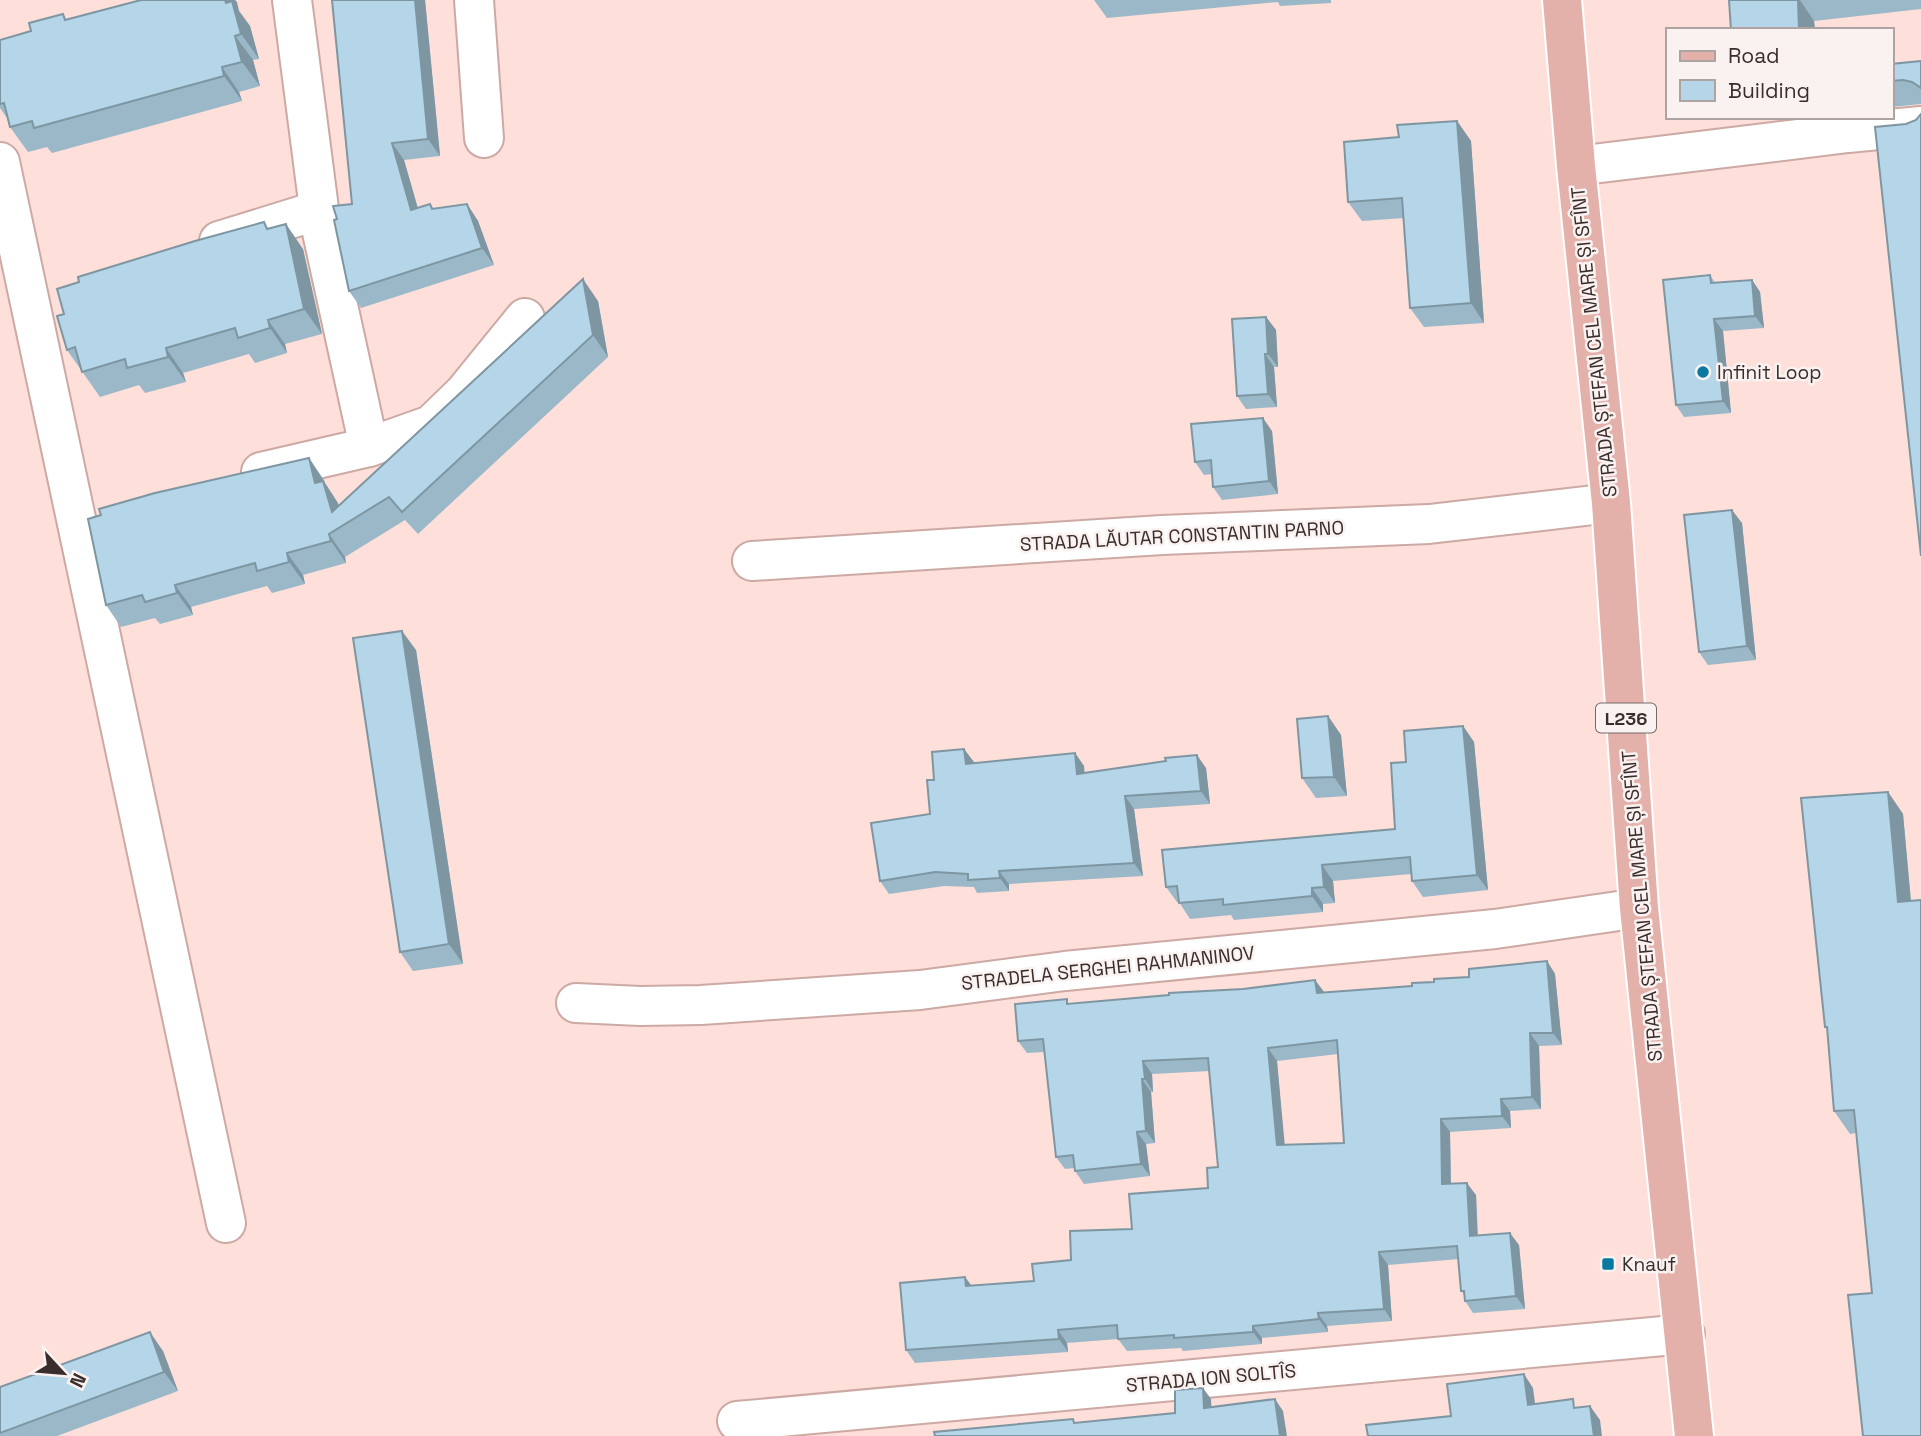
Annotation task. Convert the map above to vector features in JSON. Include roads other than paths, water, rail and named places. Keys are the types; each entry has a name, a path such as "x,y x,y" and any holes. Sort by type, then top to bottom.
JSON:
{"main road":[{"name":"STRADA ȘTEFAN CEL MARE ȘI SFÎNT","path":"1562,0 1576,166 1611,503 1639,908 1694,1436"}],"street":[{"path":"292,0 319,210 369,447"},
{"path":"474,0 484,138"},
{"path":"1576,166 1921,126"},
{"path":"0,162 42,295 75,514 226,1223"},
{"path":"187,250 319,210"},
{"path":"222,481 369,447 430,425 464,393 525,318"},
{"name":"STRADA LĂUTAR CONSTANTIN PARNO","path":"752,561 1172,535 1429,524 1611,503"},
{"path":"75,514 115,505"},
{"name":"STRADELA SERGHEI RAHMANINOV","path":"576,1003 701,1005 920,990 1065,971 1495,929 1639,908"},
{"name":"STRADA ION SOLTÎS","path":"737,1421 1685,1334"}],"place":[{"name":"Infinit Loop","path":"1703,372"},
{"name":"Knauf","path":"1608,1264"}]}
